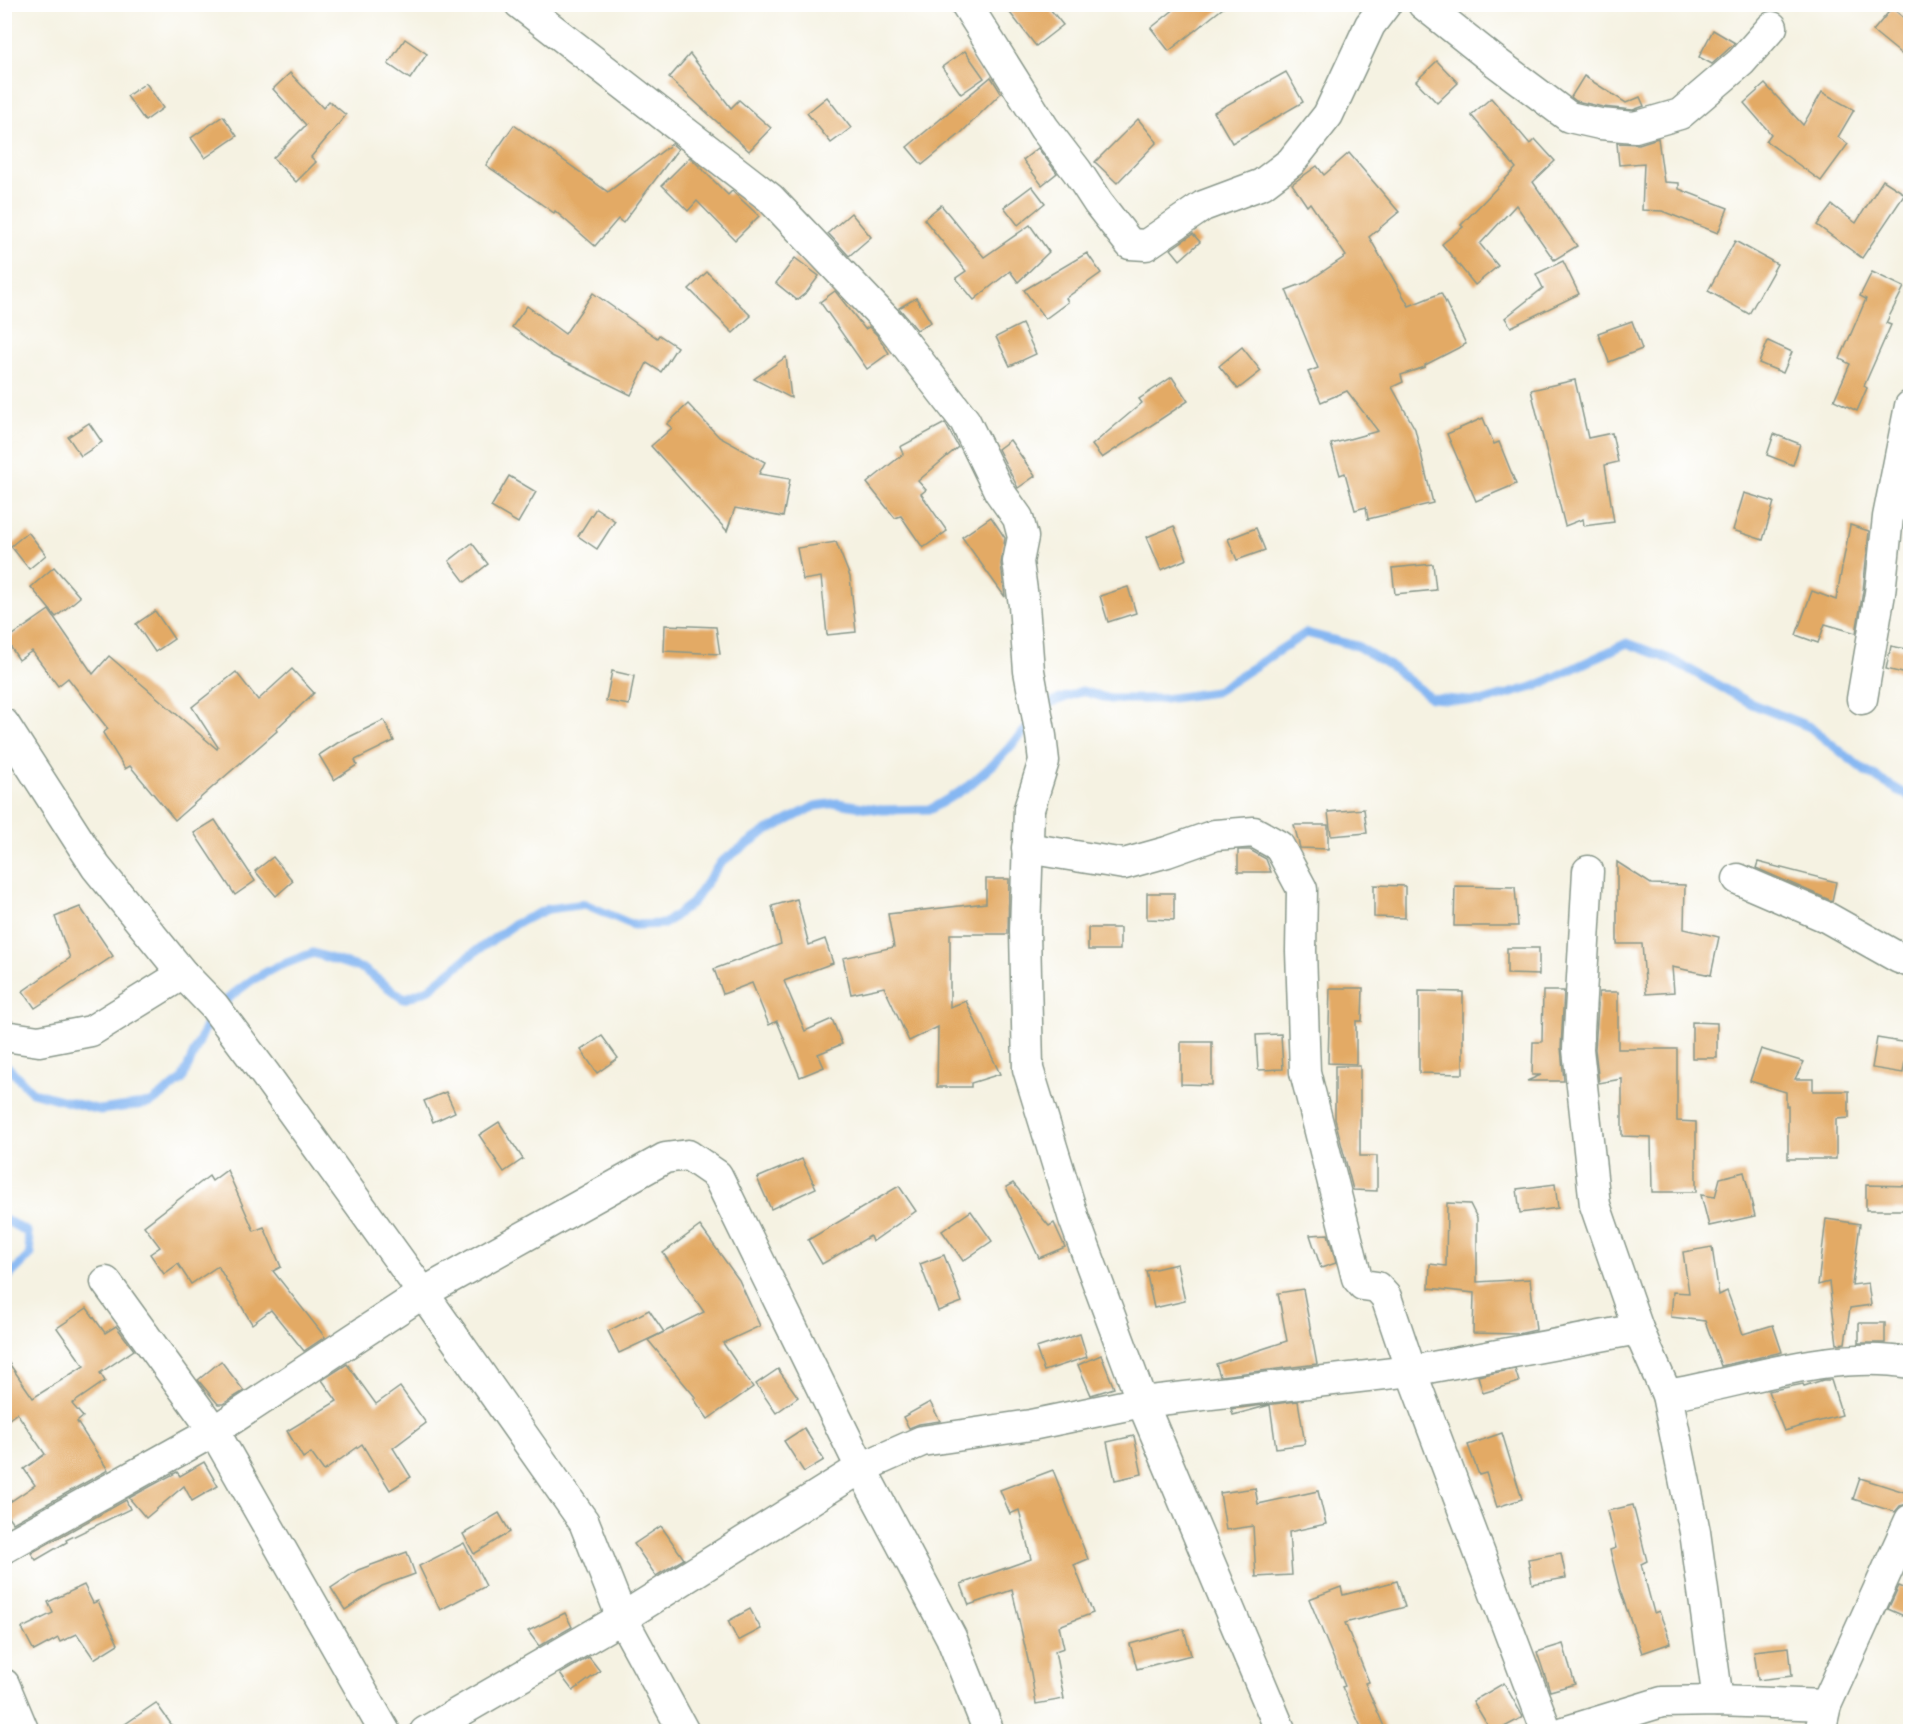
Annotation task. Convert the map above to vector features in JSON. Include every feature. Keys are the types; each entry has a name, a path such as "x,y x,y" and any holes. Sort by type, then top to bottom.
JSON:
{"street":[{"path":"520,4 770,198 890,324 965,420 999,491 1018,518 1023,537 1018,562 1029,671 1044,761 1029,809 1025,931 1028,1069 1074,1219 1142,1402 1281,1731"},
{"path":"966,4 1044,128 1098,203 1130,244 1146,245 1203,206 1262,184 1291,162 1328,115 1370,25 1386,4"},
{"path":"1423,4 1569,117 1600,124 1635,127 1680,114 1741,62 1772,27"},
{"path":"1862,699 1880,592 1888,518 1911,406"},
{"path":"4,724 96,867 183,974 214,1006 423,1293 584,1522 622,1618 684,1731"},
{"path":"1027,848 1124,864 1215,835 1254,832 1279,846 1302,889 1301,951 1305,1072 1357,1278 1363,1285 1377,1287 1386,1297 1411,1371 1547,1731"},
{"path":"1588,871 1578,1049 1595,1206 1638,1329 1667,1395 1695,1532 1718,1701"},
{"path":"1738,879 1826,917 1899,958 1911,962"},
{"path":"4,1036 39,1041 91,1031 183,974"},
{"path":"4,1548 214,1431 423,1293 665,1158 688,1155 717,1175 861,1468 951,1637 989,1731"},
{"path":"106,1282 214,1431 385,1731"},
{"path":"425,1731 622,1618 861,1468 922,1441 1031,1425 1142,1402 1411,1371 1638,1329"},
{"path":"1667,1395 1833,1362 1896,1360 1911,1363"},
{"path":"1564,1731 1662,1702 1718,1701 1823,1718 1911,1520"},
{"path":"4,1684 24,1731"}],"building":[{"path":"1003,4 1046,4 1063,25 1036,46"},
{"path":"1181,4 1228,4 1169,51 1151,28"},
{"path":"1892,8 1911,24 1911,62 1873,31"},
{"path":"1713,30 1735,43 1712,64 1699,57"},
{"path":"405,39 427,54 410,79 388,64"},
{"path":"965,51 984,78 961,94 942,67"},
{"path":"690,54 731,108 739,100 771,128 749,151 669,78"},
{"path":"1437,61 1458,83 1437,103 1416,81"},
{"path":"1286,72 1303,102 1232,143 1214,112"},
{"path":"290,73 323,108 329,101 346,115 311,157 316,162 296,182 273,158 306,125 273,89"},
{"path":"1584,76 1626,103 1640,97 1644,106 1633,110 1576,101 1571,97"},
{"path":"991,77 1001,93 960,134 922,165 907,147"},
{"path":"146,83 163,108 145,121 127,96"},
{"path":"1765,84 1803,125 1822,92 1854,110 1838,137 1848,144 1821,181 1766,141 1771,134 1744,103"},
{"path":"827,97 851,128 831,143 807,113"},
{"path":"1491,98 1530,144 1535,139 1555,161 1533,182 1577,246 1554,260 1516,205 1480,244 1498,266 1475,285 1442,244 1463,227 1461,225 1516,168 1471,115"},
{"path":"223,116 237,136 205,158 191,138"},
{"path":"1138,119 1157,142 1117,183 1095,162"},
{"path":"514,125 608,192 672,144 678,149 623,223 618,219 595,246 555,211 554,213 486,165"},
{"path":"1658,138 1664,182 1679,183 1679,189 1728,208 1718,233 1662,211 1642,210 1644,163 1619,165 1617,143 1639,144"},
{"path":"1038,148 1057,173 1042,185 1023,160"},
{"path":"1349,153 1399,212 1369,237 1409,306 1441,293 1466,344 1425,367 1401,375 1403,382 1392,387 1415,429 1433,503 1368,519 1366,507 1355,510 1345,473 1340,475 1331,444 1378,431 1347,391 1321,402 1308,372 1318,368 1286,290 1307,282 1346,256 1310,203 1307,206 1292,184 1317,166 1324,175"},
{"path":"690,157 728,195 732,191 759,216 735,240 697,201 688,211 662,185"},
{"path":"1883,180 1905,194 1862,258 1817,225 1832,205 1856,223"},
{"path":"1032,186 1045,203 1018,225 1004,207"},
{"path":"941,205 984,257 1030,225 1049,252 1018,282 1010,271 974,300 956,278 966,271 924,219"},
{"path":"851,213 871,237 849,256 828,233"},
{"path":"1193,234 1200,242 1180,260 1171,249"},
{"path":"1735,241 1777,264 1749,314 1708,291"},
{"path":"1087,253 1101,273 1066,298 1068,302 1045,319 1024,290"},
{"path":"795,258 819,276 807,292 797,300 776,283"},
{"path":"1563,261 1579,294 1511,327 1505,318 1543,288 1536,274"},
{"path":"707,272 751,316 733,333 689,289"},
{"path":"1872,272 1904,287 1886,323 1891,325 1864,386 1867,388 1857,411 1834,400 1850,364 1840,359 1866,299 1860,296"},
{"path":"835,291 865,329 869,327 877,335 889,353 867,369 820,302"},
{"path":"593,293 657,338 659,335 677,347 661,372 647,363 631,395 552,356 512,327 527,306 565,334"},
{"path":"916,298 931,322 917,330 899,308"},
{"path":"1632,321 1642,349 1609,362 1598,333"},
{"path":"1022,324 1036,354 1010,366 996,337"},
{"path":"1768,341 1792,352 1783,373 1759,363"},
{"path":"1242,347 1261,371 1238,389 1219,366"},
{"path":"786,357 791,398 754,379"},
{"path":"1172,377 1188,401 1102,458 1092,445 1142,403 1139,399"},
{"path":"1575,380 1588,438 1612,433 1618,462 1605,465 1614,522 1584,526 1583,519 1565,526 1531,390"},
{"path":"688,404 719,437 765,462 759,474 790,479 783,517 735,508 727,531 651,446 672,428 667,424"},
{"path":"1483,418 1494,444 1499,442 1516,484 1476,501 1447,434"},
{"path":"89,423 102,442 81,456 68,437"},
{"path":"945,423 958,447 918,481 926,490 921,494 947,531 923,548 901,516 895,518 867,483 903,454 900,447"},
{"path":"1774,434 1800,444 1793,465 1767,455"},
{"path":"1010,440 1035,476 1018,488 998,449"},
{"path":"509,476 536,492 518,523 491,507"},
{"path":"1744,493 1774,502 1763,540 1733,530"},
{"path":"596,508 615,521 597,549 578,536"},
{"path":"991,517 1005,538 1001,564 1005,597 962,537"},
{"path":"1850,525 1869,531 1856,633 1825,624 1818,643 1796,635 1812,591 1836,600"},
{"path":"1174,526 1187,559 1161,570 1147,537"},
{"path":"1256,528 1265,550 1237,560 1228,539"},
{"path":"28,532 46,555 29,569 11,546"},
{"path":"836,542 850,577 856,632 827,635 821,577 803,580 797,548"},
{"path":"472,543 488,564 465,582 449,561"},
{"path":"1433,564 1436,590 1395,594 1392,568"},
{"path":"54,567 80,597 56,617 31,587"},
{"path":"1128,587 1136,613 1108,622 1100,596"},
{"path":"49,610 93,674 109,656 217,749 218,747 192,707 236,672 258,700 292,669 314,693 276,729 277,731 175,820 130,766 125,769 103,733 108,729 68,678 58,686 32,651 19,660 6,640"},
{"path":"155,611 174,639 155,652 136,624"},
{"path":"665,625 716,627 720,654 664,651"},
{"path":"1891,646 1911,650 1911,675 1886,669"},
{"path":"612,671 634,676 629,705 606,701"},
{"path":"384,720 394,741 355,760 357,765 334,780 319,755 339,742"},
{"path":"1364,809 1367,833 1331,836 1328,812"},
{"path":"215,820 255,881 235,895 194,833"},
{"path":"1294,825 1328,825 1328,849 1300,848"},
{"path":"1238,850 1250,850 1266,859 1271,872 1238,872"},
{"path":"273,857 293,881 276,896 255,871"},
{"path":"1617,862 1651,884 1685,885 1684,929 1719,937 1711,975 1672,967 1674,992 1646,994 1642,944 1617,944"},
{"path":"1758,862 1836,882 1832,901 1756,868"},
{"path":"986,879 1009,879 1008,934 950,934 950,1007 966,1001 1000,1074 971,1083 971,1087 937,1087 938,1027 909,1041 884,987 851,994 843,958 894,947 888,914 986,903"},
{"path":"1374,885 1405,886 1405,918 1374,917"},
{"path":"1455,886 1515,887 1518,926 1454,926"},
{"path":"1147,893 1174,893 1174,920 1147,919"},
{"path":"797,899 809,945 825,939 833,963 784,981 805,1031 832,1019 842,1044 818,1054 824,1067 800,1077 777,1021 769,1025 752,983 723,994 714,969 781,944 772,906"},
{"path":"80,907 113,956 35,1008 23,991 70,958 55,917"},
{"path":"1088,928 1120,928 1120,950 1088,950"},
{"path":"1507,948 1539,948 1539,975 1507,974"},
{"path":"1330,988 1363,988 1362,1021 1356,1021 1356,1064 1328,1063"},
{"path":"1419,991 1463,992 1463,1074 1419,1073"},
{"path":"1543,991 1564,991 1561,1048 1564,1081 1527,1081 1541,1075 1532,1075 1533,1042 1542,1042"},
{"path":"1599,992 1618,992 1618,1049 1677,1049 1677,1121 1696,1122 1696,1192 1652,1192 1651,1137 1622,1136 1622,1079 1599,1083 1595,1049"},
{"path":"1692,1022 1717,1023 1717,1058 1692,1058"},
{"path":"1281,1034 1283,1069 1258,1070 1256,1035"},
{"path":"602,1036 618,1058 597,1073 581,1050"},
{"path":"1877,1038 1908,1043 1903,1073 1872,1068"},
{"path":"1181,1042 1212,1042 1212,1085 1181,1084"},
{"path":"1761,1049 1804,1062 1795,1079 1813,1079 1813,1091 1849,1091 1849,1118 1836,1119 1836,1159 1788,1159 1786,1092 1750,1081"},
{"path":"1335,1066 1360,1066 1360,1156 1377,1156 1377,1191 1353,1190 1335,1119"},
{"path":"446,1092 455,1112 433,1122 424,1101"},
{"path":"499,1122 523,1159 504,1172 479,1135"},
{"path":"802,1159 816,1188 771,1209 757,1178"},
{"path":"227,1170 254,1231 264,1227 281,1267 273,1271 325,1337 304,1351 271,1310 252,1324 218,1266 191,1284 178,1264 164,1274 150,1254 160,1247 144,1226 209,1176 212,1181"},
{"path":"1744,1172 1755,1216 1709,1226 1701,1195 1715,1197 1720,1178"},
{"path":"1013,1183 1049,1226 1054,1223 1065,1247 1039,1258 1006,1187"},
{"path":"1555,1184 1558,1208 1520,1213 1517,1189"},
{"path":"1866,1185 1911,1186 1911,1210 1866,1210"},
{"path":"899,1186 916,1211 872,1242 870,1236 822,1264 808,1240"},
{"path":"1447,1203 1470,1204 1477,1218 1477,1282 1530,1279 1536,1330 1518,1334 1473,1333 1474,1293 1429,1288 1430,1264 1446,1266"},
{"path":"971,1211 992,1241 963,1261 942,1231"},
{"path":"1826,1219 1860,1224 1852,1285 1868,1283 1871,1305 1850,1308 1845,1343 1837,1344 1829,1282 1818,1285"},
{"path":"700,1226 739,1280 760,1326 723,1343 753,1387 708,1419 694,1399 696,1398 648,1340 704,1312 663,1253"},
{"path":"1328,1234 1336,1263 1321,1268 1310,1235"},
{"path":"1712,1247 1719,1295 1727,1291 1743,1334 1773,1325 1782,1352 1721,1366 1705,1321 1671,1317 1673,1292 1689,1293 1683,1252"},
{"path":"944,1255 962,1302 938,1311 920,1264"},
{"path":"1177,1264 1185,1301 1154,1308 1146,1271"},
{"path":"1303,1289 1317,1364 1220,1376 1216,1364 1287,1341 1278,1293"},
{"path":"87,1308 105,1333 116,1326 134,1350 100,1373 105,1381 72,1404 83,1417 77,1422 108,1470 13,1523 4,1511 4,1506 35,1485 24,1469 45,1454 17,1413 4,1423 4,1356 33,1398 84,1366 57,1328"},
{"path":"649,1310 664,1332 619,1353 608,1331"},
{"path":"1859,1323 1885,1323 1885,1343 1859,1343"},
{"path":"1080,1334 1087,1357 1044,1371 1036,1348"},
{"path":"1101,1355 1114,1388 1091,1395 1078,1365"},
{"path":"221,1361 244,1391 223,1404 218,1404 198,1380"},
{"path":"347,1364 376,1404 400,1387 426,1423 393,1448 411,1477 390,1490 362,1444 324,1471 311,1453 303,1458 287,1431 337,1401 322,1380"},
{"path":"778,1369 798,1397 776,1413 756,1384"},
{"path":"1515,1369 1519,1382 1483,1393 1478,1376"},
{"path":"1831,1380 1842,1415 1784,1431 1768,1391 1803,1384 1804,1386"},
{"path":"1298,1401 1305,1444 1276,1448 1270,1405 1233,1415 1231,1409"},
{"path":"930,1402 940,1421 909,1428 903,1417"},
{"path":"804,1428 824,1460 804,1472 784,1441"},
{"path":"1502,1433 1522,1499 1497,1507 1486,1473 1479,1475 1468,1445"},
{"path":"1134,1436 1142,1474 1115,1480 1107,1442"},
{"path":"204,1462 218,1486 192,1501 184,1486 146,1518 129,1498 177,1472 180,1476"},
{"path":"1053,1470 1088,1559 1074,1565 1093,1613 1059,1626 1064,1648 1055,1651 1064,1699 1036,1704 1012,1590 969,1605 961,1584 1031,1559 1019,1510 1010,1514 1000,1490"},
{"path":"1860,1478 1911,1494 1911,1503 1900,1506 1895,1512 1853,1499"},
{"path":"1255,1488 1258,1504 1318,1491 1326,1524 1289,1532 1292,1575 1256,1577 1253,1526 1226,1530 1220,1493"},
{"path":"126,1500 130,1509 66,1540 67,1542 36,1560 31,1553"},
{"path":"1633,1505 1647,1561 1641,1564 1654,1613 1659,1611 1671,1643 1642,1653 1620,1590 1610,1550 1616,1548 1607,1511"},
{"path":"499,1513 510,1532 474,1554 463,1534"},
{"path":"661,1526 684,1559 656,1576 634,1544"},
{"path":"464,1543 486,1586 440,1610 419,1566"},
{"path":"407,1552 415,1574 382,1586 345,1610 331,1588 358,1570"},
{"path":"1561,1553 1566,1578 1532,1584 1528,1559"},
{"path":"1397,1581 1405,1607 1345,1623 1369,1682 1365,1683 1386,1731 1363,1731 1342,1687 1345,1686 1309,1599 1341,1587 1343,1595"},
{"path":"84,1585 93,1603 98,1601 118,1644 94,1659 77,1634 60,1642 58,1638 34,1651 22,1628 53,1613 48,1602"},
{"path":"1899,1586 1911,1591 1911,1619 1888,1609"},
{"path":"750,1609 761,1629 738,1641 728,1621"},
{"path":"565,1613 572,1627 539,1646 528,1631"},
{"path":"1184,1629 1191,1655 1137,1669 1130,1644"},
{"path":"1563,1644 1575,1684 1550,1691 1537,1652"},
{"path":"1789,1647 1792,1676 1758,1680 1754,1651"},
{"path":"589,1657 600,1671 573,1691 560,1674"},
{"path":"1504,1683 1523,1717 1497,1731 1491,1731 1473,1701"},
{"path":"156,1703 176,1731 115,1731"}],"waterway":[{"path":"1043,710 1050,703 1082,691 1110,699 1164,699 1215,692 1306,633 1357,646 1392,667 1431,698 1481,702 1536,686 1627,643 1672,660 1752,704 1810,727 1865,771 1910,797"},
{"path":"4,1067 7,1066 32,1092 100,1110 151,1103 182,1080 210,1017 232,995 252,980 276,967 313,953 363,969 404,999 429,989 472,954 515,924 548,909 585,904 633,925 664,924 692,903 721,862 763,833 815,806 837,803 882,810 931,809 966,788 996,762 1032,723"},
{"path":"4,1219 27,1232 31,1254 4,1281"}]}
